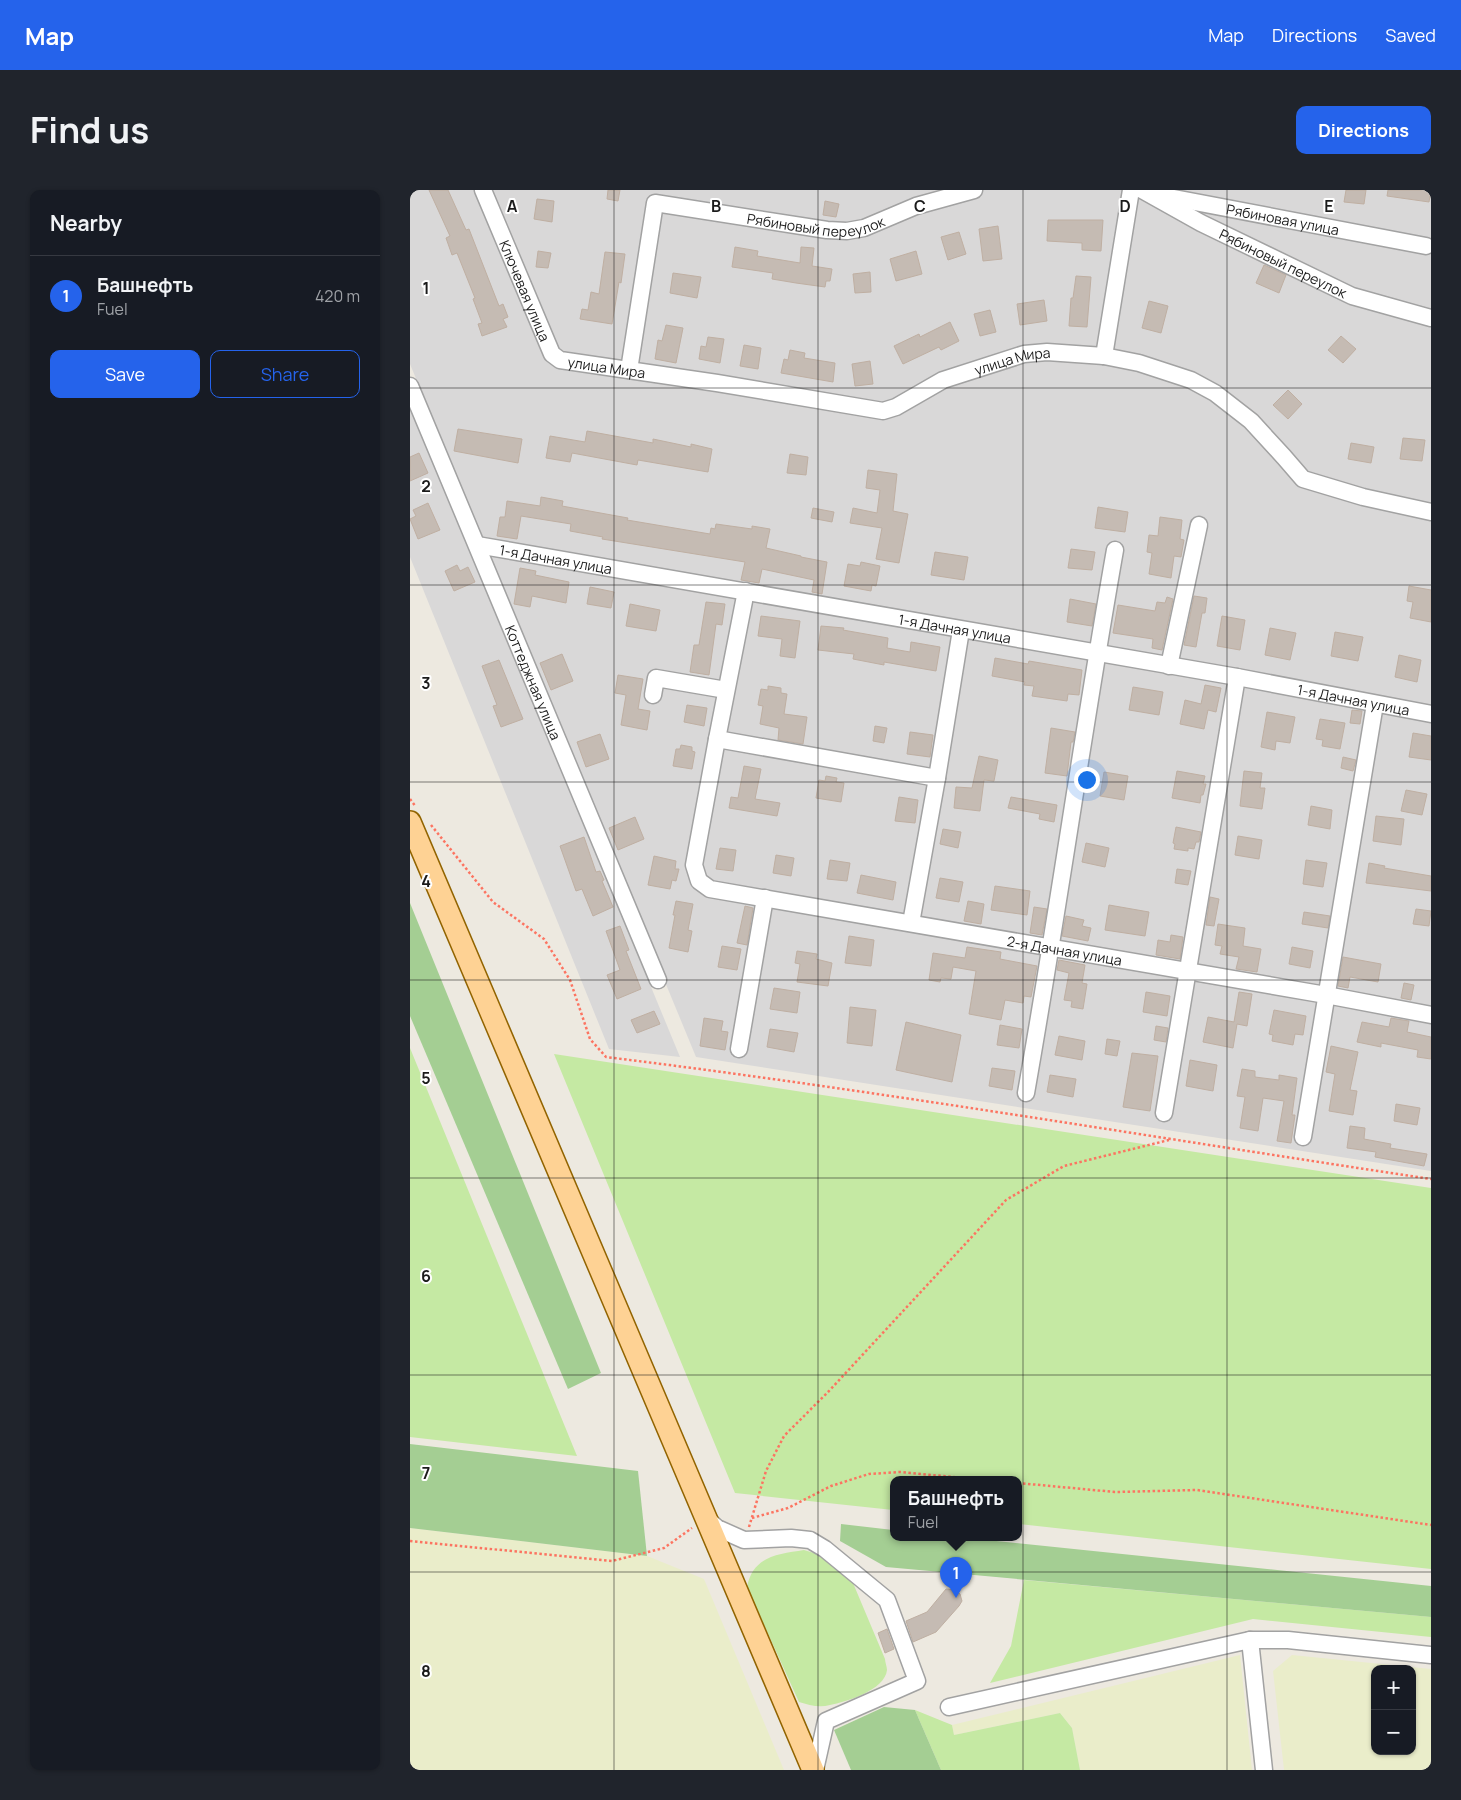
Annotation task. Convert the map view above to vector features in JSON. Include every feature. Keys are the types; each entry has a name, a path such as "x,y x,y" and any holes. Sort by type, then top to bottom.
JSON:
{"main road":[{"path":"420,818 574,1207 816,1768"}],"street":[{"name":"Ключевая улица","path":"483,190 552,354 560,360"},
{"name":"Рябиновый переулок","path":"629,370 655,203 827,230 847,231 864,228 916,206 974,190"},
{"path":"1104,356 1131,190"},
{"name":"Рябиновый переулок","path":"1142,190 1201,223 1352,296 1431,318"},
{"name":"Рябиновая улица","path":"1142,190 1169,197 1426,246"},
{"name":"улица Мира","path":"560,360 883,410 896,407 943,380 1024,354 1048,352 1104,356 1140,363 1191,380 1215,393 1251,422 1303,479 1363,498 1431,512"},
{"name":"Коттеджная улица","path":"410,386 658,980"},
{"path":"1169,666 1199,525"},
{"name":"1-я Дачная улица","path":"477,546 1097,652 1431,714"},
{"path":"1026,1093 1052,948 1097,652 1115,550"},
{"path":"746,592 717,739 937,778"},
{"path":"911,923 961,630"},
{"path":"1164,1113 1236,677"},
{"path":"653,695 656,678 726,690"},
{"path":"1303,1137 1375,704"},
{"name":"2-я Дачная улица","path":"717,739 694,865 699,881 710,889 1431,1014"},
{"path":"739,1049 765,898"},
{"path":"711,1523 744,1540 791,1538 810,1540 826,1549 888,1600 917,1681 826,1721 816,1768"},
{"path":"1250,1640 1264,1770"},
{"path":"949,1707 1250,1640 1288,1640 1431,1655"}],"path":[{"path":"410,799 420,818 493,902 544,938 570,980 590,1039 606,1057 702,1068 941,1103 1431,1179"},
{"path":"744,1540 766,1471 784,1436 829,1391 1006,1200 1064,1166 1171,1140"},
{"path":"752,1518 788,1508 831,1486 870,1474 900,1472 942,1476"},
{"path":"1022,1483 1115,1492 1197,1490 1431,1525"},
{"path":"410,1541 612,1561 664,1548 711,1523"}],"shaded area":[{"path":"410,190 1431,190 1431,1171 696,1057 410,364"},
{"path":"410,404 680,1057 609,1049 410,557"}],"green space":[{"path":"410,903 601,1373 568,1389 410,1016"},
{"path":"410,1048 577,1456 410,1437"},
{"path":"554,1054 1431,1188 1431,1569 1022,1524 1022,1476 890,1476 890,1510 735,1493"},
{"path":"410,1444 638,1471 647,1556 410,1528"},
{"path":"841,1524 890,1530 890,1541 997,1541 1431,1586 1431,1617 886,1567 840,1541"},
{"path":"410,1528 647,1556 704,1579 784,1770 410,1770"},
{"path":"804,1550 817,1554 853,1583 885,1659 887,1669 885,1677 880,1683 864,1694 826,1706 814,1706 799,1702 747,1587 755,1569 768,1558"},
{"path":"1024,1580 1431,1617 1431,1637 1253,1619 990,1683 1011,1646"},
{"path":"1240,1655 1252,1770 1080,1770 1072,1728 1060,1713 954,1735 952,1725"},
{"path":"1292,1655 1391,1665 1371,1665 1371,1755 1416,1755 1416,1667 1431,1669 1431,1770 1284,1770 1273,1671"},
{"path":"884,1707 915,1710 941,1770 851,1770 834,1730"},
{"path":"915,1710 952,1725 954,1735 1060,1713 1072,1728 1080,1770 941,1770"}],"building":[{"path":"429,190 448,190 466,230 469,229 499,306 503,304 508,317 503,319 507,327 482,336 478,324 482,323 473,299 475,298 457,253 452,255 446,238 450,236"},
{"path":"608,190 620,190 618,201 607,199"},
{"path":"1346,190 1366,190 1364,204 1344,202"},
{"path":"1388,190 1431,190 1429,202 1387,196"},
{"path":"537,199 554,201 552,222 534,219"},
{"path":"825,201 839,204 836,217 823,215"},
{"path":"1048,220 1103,220 1101,251 1082,250 1082,243 1047,241"},
{"path":"998,226 1002,259 983,261 979,229"},
{"path":"959,232 966,254 948,260 941,237"},
{"path":"735,247 758,251 757,256 800,263 801,247 814,248 812,266 832,269 830,281 826,281 825,287 796,283 772,279 773,273 732,267"},
{"path":"538,251 551,253 548,268 536,267"},
{"path":"916,251 922,274 896,281 890,259"},
{"path":"605,252 625,254 612,324 580,319 582,309 588,310 591,292 599,294"},
{"path":"1264,265 1286,275 1279,293 1256,283"},
{"path":"870,272 871,292 855,293 853,274"},
{"path":"673,273 701,277 697,298 670,293"},
{"path":"1076,276 1091,277 1087,327 1069,326 1071,298 1073,298"},
{"path":"1044,300 1047,321 1020,325 1017,304"},
{"path":"1149,301 1168,306 1161,333 1142,328"},
{"path":"990,310 996,332 980,336 974,314"},
{"path":"950,322 959,341 941,350 939,347 903,364 894,346 919,334 920,337"},
{"path":"666,325 683,328 676,363 655,359 658,340 662,341"},
{"path":"1341,336 1356,349 1343,363 1328,350"},
{"path":"708,337 724,339 720,363 699,359 701,346 706,347"},
{"path":"744,345 761,348 758,369 740,366"},
{"path":"790,350 805,353 804,358 835,363 833,382 781,373 784,359 788,360"},
{"path":"870,361 873,384 855,386 852,364"},
{"path":"1288,390 1302,404 1288,419 1273,405"},
{"path":"458,429 522,439 518,463 454,451"},
{"path":"587,431 653,443 653,439 691,447 691,444 712,449 708,472 638,460 637,465 572,453 570,462 546,458 550,436 585,442"},
{"path":"1403,438 1425,440 1422,461 1400,459"},
{"path":"1351,443 1374,447 1371,463 1348,459"},
{"path":"419,453 428,473 410,481 410,457"},
{"path":"790,454 808,457 806,475 787,473"},
{"path":"868,470 897,474 893,511 908,514 899,563 876,559 882,528 850,523 853,508 877,513 880,490 866,488"},
{"path":"541,497 563,501 562,506 628,518 627,520 710,534 711,528 715,529 716,524 752,529 752,526 770,529 766,548 827,562 822,594 812,592 814,580 762,569 759,583 741,580 745,562 602,539 603,537 570,531 571,524 521,516 517,539 497,536 500,517 505,517 507,501 540,506"},
{"path":"428,503 440,530 418,539 410,519 416,516 413,510"},
{"path":"1098,507 1128,512 1125,532 1095,528"},
{"path":"813,508 834,512 832,522 811,518"},
{"path":"1160,517 1182,520 1180,539 1184,540 1181,557 1174,556 1171,578 1149,574 1152,553 1147,552 1149,535 1158,536"},
{"path":"1071,549 1095,552 1092,570 1068,568"},
{"path":"935,552 968,557 964,580 931,575"},
{"path":"861,562 880,566 876,586 872,585 871,591 844,586 848,564 860,566"},
{"path":"457,565 460,571 468,567 475,582 454,591 445,571"},
{"path":"520,568 536,571 535,575 569,582 566,603 532,596 530,607 514,604"},
{"path":"1409,586 1431,590 1431,622 1410,618 1413,602 1407,601"},
{"path":"590,587 614,592 611,608 587,604"},
{"path":"1194,596 1207,598 1205,613 1202,613 1196,647 1184,645"},
{"path":"1167,597 1173,599 1162,650 1152,648 1153,639 1113,633 1118,605 1155,611 1157,602 1165,603"},
{"path":"1070,599 1096,604 1092,626 1067,622"},
{"path":"706,602 725,604 722,625 716,624 709,675 690,672 694,645 699,645"},
{"path":"630,604 660,610 656,631 626,626"},
{"path":"761,616 800,621 795,658 780,656 782,639 758,636"},
{"path":"1222,616 1245,620 1240,650 1217,646"},
{"path":"821,626 844,628 843,630 888,638 887,648 910,652 911,642 940,647 936,671 884,662 884,665 853,659 854,654 818,650"},
{"path":"1270,628 1296,633 1290,660 1265,655"},
{"path":"1335,632 1363,637 1358,661 1331,656"},
{"path":"562,654 573,681 551,690 540,663"},
{"path":"1399,655 1421,660 1417,682 1395,677"},
{"path":"995,658 1028,664 1029,661 1082,670 1079,695 1068,694 1067,701 1032,696 1034,686 1024,685 1025,682 992,676"},
{"path":"499,660 523,719 501,727 493,706 497,705 482,666"},
{"path":"618,675 643,679 638,709 650,711 647,730 621,725 626,695 615,693"},
{"path":"1205,685 1221,688 1216,712 1208,710 1204,729 1180,724 1185,700 1201,704"},
{"path":"768,686 781,688 781,693 787,694 784,714 807,717 803,744 778,740 779,728 760,724 763,706 758,705 761,689 768,690"},
{"path":"1133,687 1163,692 1159,715 1129,710"},
{"path":"687,705 707,708 704,726 684,722"},
{"path":"1352,710 1362,711 1360,724 1350,723"},
{"path":"1267,712 1295,717 1290,743 1276,741 1275,750 1261,747"},
{"path":"1320,719 1345,723 1340,749 1322,746 1323,740 1316,739"},
{"path":"875,726 887,728 884,743 873,741"},
{"path":"1051,728 1075,732 1073,742 1071,742 1067,776 1045,773"},
{"path":"910,732 933,735 930,757 907,754"},
{"path":"1413,733 1431,736 1431,760 1409,757"},
{"path":"600,734 609,759 586,767 577,742"},
{"path":"681,745 692,747 692,751 695,752 692,769 673,766 676,749 680,749"},
{"path":"979,756 998,760 994,781 984,780 980,811 954,808 956,787 972,788"},
{"path":"1343,757 1356,760 1353,771 1341,768"},
{"path":"744,766 761,769 755,799 780,803 777,816 729,808 731,797 738,798"},
{"path":"1177,771 1205,776 1203,784 1206,784 1200,803 1172,798"},
{"path":"1244,771 1262,773 1260,788 1265,788 1262,809 1240,806"},
{"path":"1104,772 1128,776 1124,800 1100,796"},
{"path":"826,776 837,778 836,782 844,783 841,802 816,798 819,780 825,781"},
{"path":"1406,790 1427,794 1422,815 1401,811"},
{"path":"899,797 918,800 915,823 895,821"},
{"path":"1011,797 1057,805 1054,822 1039,819 1040,814 1008,808"},
{"path":"1311,806 1332,810 1330,829 1308,825"},
{"path":"1376,816 1404,819 1401,845 1373,841"},
{"path":"635,817 644,839 618,850 609,828"},
{"path":"1176,827 1201,832 1199,842 1196,842 1194,849 1188,848 1188,851 1174,849 1175,844 1173,843"},
{"path":"943,829 961,832 958,848 940,844"},
{"path":"1238,836 1262,840 1259,859 1235,855"},
{"path":"584,837 596,872 600,871 604,880 602,881 613,907 593,916 582,889 576,891 560,846"},
{"path":"1086,843 1109,848 1105,867 1082,862"},
{"path":"720,848 736,850 733,871 716,869"},
{"path":"776,855 794,858 791,876 773,873"},
{"path":"654,856 676,861 675,869 679,869 676,881 672,880 670,889 648,885"},
{"path":"830,860 850,863 847,881 827,879"},
{"path":"1306,860 1327,863 1323,887 1303,884"},
{"path":"1369,863 1385,866 1384,868 1431,876 1431,891 1366,883"},
{"path":"1177,869 1191,871 1188,885 1175,883"},
{"path":"861,875 896,882 893,900 857,893"},
{"path":"940,878 963,882 959,902 936,898"},
{"path":"995,886 1030,891 1027,915 991,910"},
{"path":"1210,897 1219,899 1214,926 1206,925"},
{"path":"676,901 693,904 688,930 692,931 688,952 669,948"},
{"path":"968,901 984,904 981,924 964,921"},
{"path":"1109,905 1149,912 1145,936 1105,930"},
{"path":"745,906 753,908 747,945 737,943"},
{"path":"1034,907 1047,909 1042,935 1030,933"},
{"path":"1416,909 1431,911 1429,926 1413,924"},
{"path":"1304,912 1330,916 1328,928 1302,924"},
{"path":"1066,916 1084,920 1082,926 1091,928 1088,941 1062,936"},
{"path":"1218,924 1245,928 1243,946 1261,949 1257,972 1236,969 1239,957 1220,954 1222,946 1215,945"},
{"path":"620,926 629,950 626,951 641,989 617,999 607,975 620,970 606,931"},
{"path":"1171,935 1183,937 1180,959 1156,955 1158,940 1170,942"},
{"path":"849,936 874,940 871,966 845,963"},
{"path":"722,946 741,949 737,970 718,967"},
{"path":"967,947 1001,952 1000,959 1037,966 1031,997 1024,996 1023,1003 1005,1000 1001,1020 969,1014 976,971 953,967 951,979 941,978 940,982 929,980 933,953 965,958"},
{"path":"1292,947 1313,951 1310,968 1289,964"},
{"path":"797,951 817,954 816,959 832,963 828,986 797,982 800,964 795,963"},
{"path":"1343,957 1381,964 1378,982 1350,977 1348,988 1338,986"},
{"path":"1059,960 1085,965 1082,983 1087,984 1083,1009 1071,1007 1072,1001 1064,1000 1069,973 1057,970"},
{"path":"1404,983 1414,985 1411,1000 1401,998"},
{"path":"774,988 800,992 797,1013 770,1009"},
{"path":"1146,992 1170,996 1167,1016 1143,1012"},
{"path":"1239,992 1252,994 1247,1026 1237,1024 1233,1048 1203,1042 1208,1017 1234,1022"},
{"path":"850,1007 876,1010 872,1046 847,1043"},
{"path":"1274,1010 1306,1016 1303,1035 1295,1034 1293,1045 1272,1041 1273,1035 1269,1034"},
{"path":"654,1011 660,1024 637,1033 631,1020"},
{"path":"704,1018 723,1021 721,1031 728,1032 725,1050 700,1046"},
{"path":"1391,1018 1409,1021 1407,1032 1431,1037 1431,1059 1417,1057 1418,1050 1381,1043 1381,1047 1357,1042 1362,1022 1389,1027"},
{"path":"906,1022 961,1035 952,1082 896,1070"},
{"path":"1000,1025 1022,1029 1019,1048 997,1045"},
{"path":"1156,1026 1168,1028 1166,1042 1154,1040"},
{"path":"770,1029 798,1033 794,1052 767,1047"},
{"path":"1059,1036 1085,1041 1082,1060 1055,1055"},
{"path":"1107,1039 1120,1041 1117,1056 1105,1054"},
{"path":"1331,1046 1358,1052 1350,1090 1357,1091 1353,1115 1329,1111 1335,1074 1326,1072"},
{"path":"1132,1053 1158,1056 1150,1111 1123,1107"},
{"path":"1190,1060 1217,1065 1213,1091 1186,1086"},
{"path":"992,1068 1015,1071 1012,1090 989,1086"},
{"path":"1242,1069 1255,1071 1255,1077 1279,1080 1279,1075 1297,1078 1292,1115 1295,1115 1291,1143 1277,1141 1284,1101 1263,1098 1258,1131 1240,1128 1245,1097 1237,1096"},
{"path":"1050,1075 1076,1079 1073,1097 1047,1092"},
{"path":"1396,1104 1420,1108 1417,1125 1394,1121"},
{"path":"1350,1126 1365,1128 1364,1139 1391,1144 1390,1148 1427,1154 1424,1166 1375,1157 1376,1152 1347,1148"},
{"path":"946,1589 956,1590 960,1594 962,1601 959,1606 936,1632 913,1642 906,1621 927,1612"},
{"path":"887,1629 894,1649 885,1653 878,1633"}],"place":[{"name":"Башнефть","path":"956,1598"}]}
